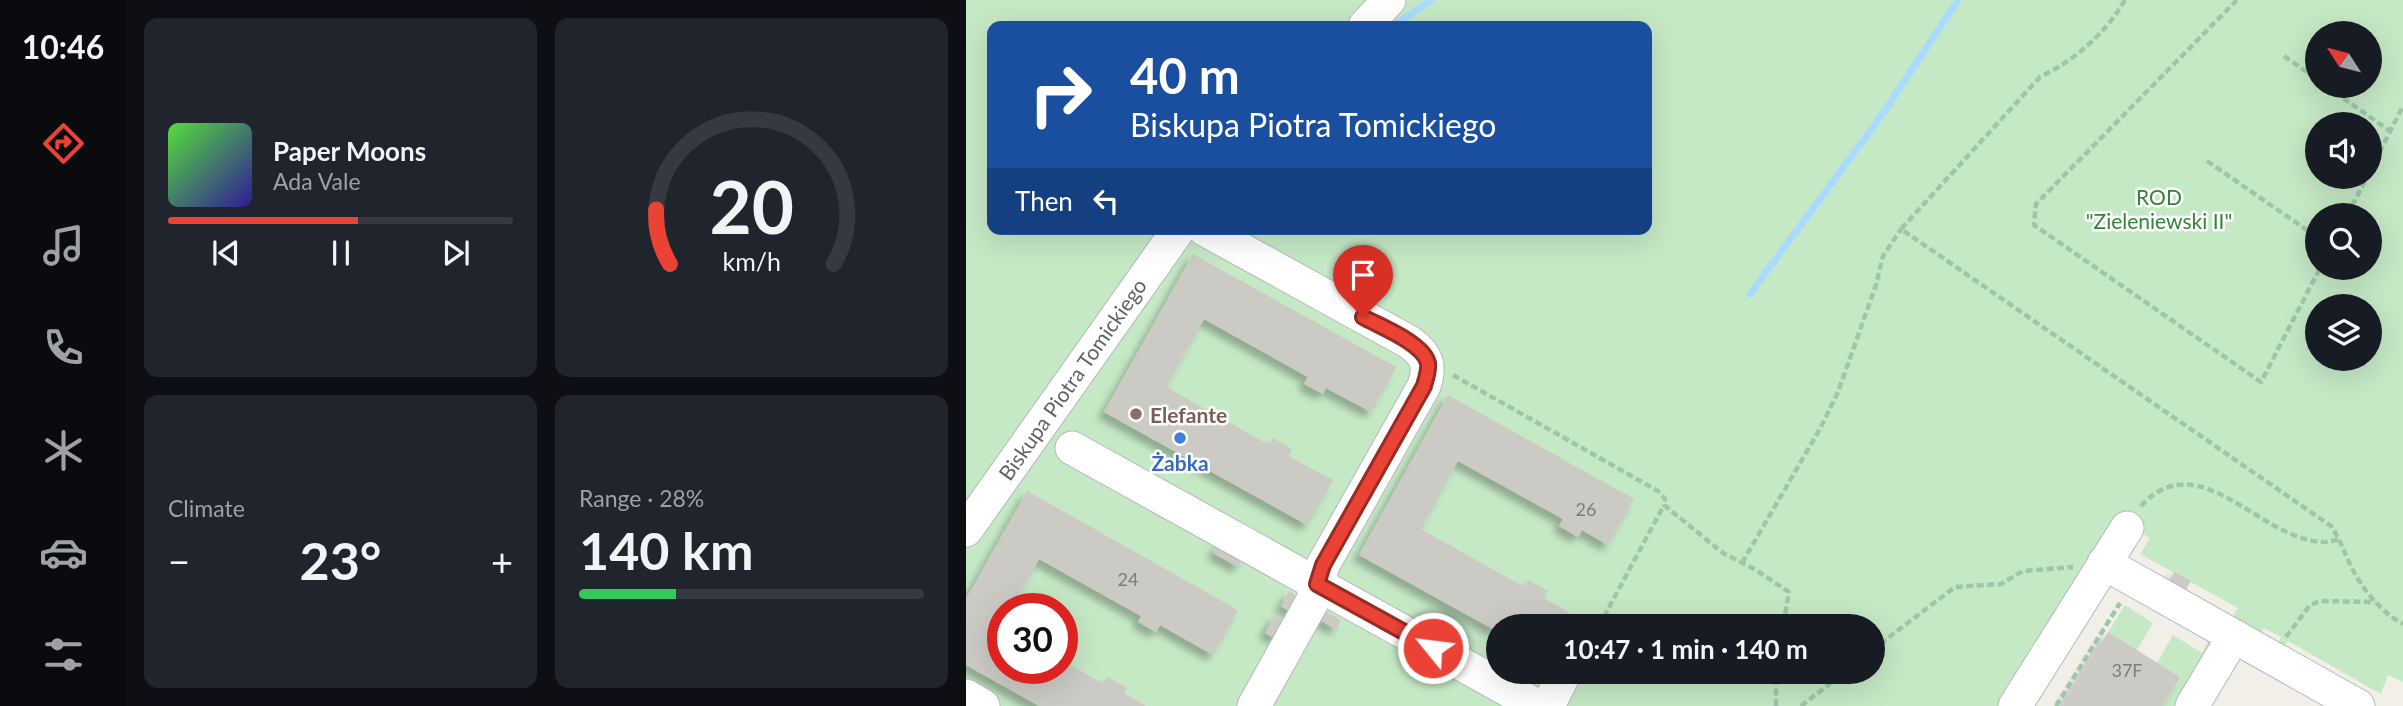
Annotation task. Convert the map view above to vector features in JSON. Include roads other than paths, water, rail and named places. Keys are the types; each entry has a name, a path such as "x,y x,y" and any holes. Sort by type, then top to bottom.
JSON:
{"street":[{"path":"1370,21 1389,0"},
{"name":"Biskupa Piotra Tomickiego","path":"966,530 1175,235"},
{"path":"1214,235 1409,342 1423,353 1429,367 1424,386 1323,565 1312,602 1254,706"},
{"name":"Biskupa Piotra Tomickiego","path":"1072,448 1537,706"},
{"path":"2015,706 2127,528"},
{"path":"2100,569 2134,580 2358,706"},
{"path":"2192,706 2234,636"},
{"path":"1548,706 1559,684"},
{"path":"966,696 983,706"}],"waterway":[{"path":"1400,21 1431,0"},
{"path":"1750,294 1884,112 1958,0"}],"place":[{"name":"Elefante","path":"1136,414"},
{"name":"Żabka","path":"1180,438"}],"park label":[{"name":"ROD \"Zieleniewski II\"","path":"2159,208"}]}
